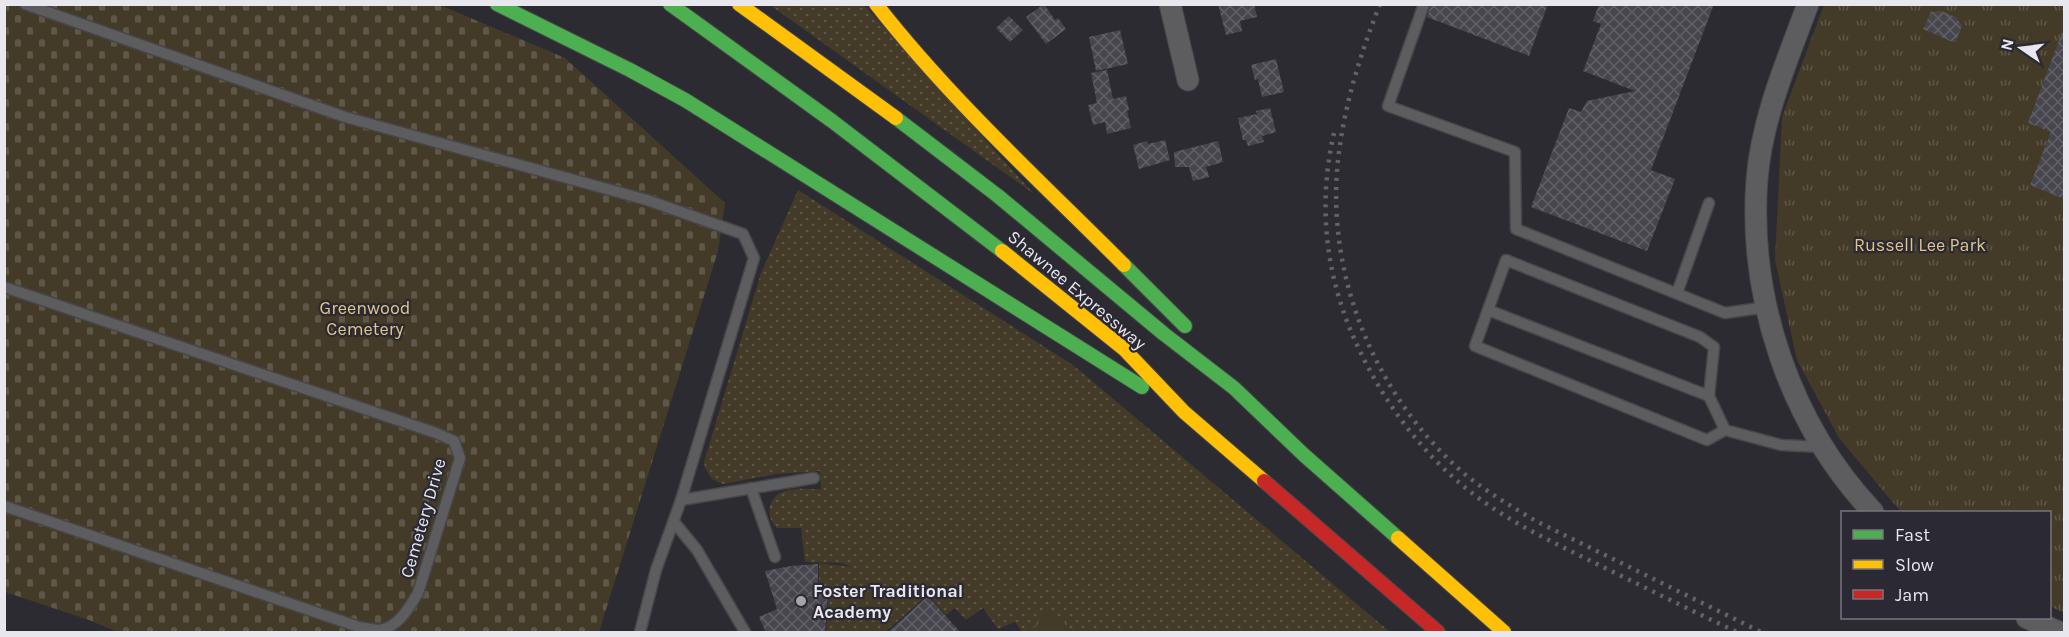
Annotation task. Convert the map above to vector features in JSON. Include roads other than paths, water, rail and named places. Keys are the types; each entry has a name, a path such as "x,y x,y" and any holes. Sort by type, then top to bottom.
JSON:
{"highway":[{"path":"496,4 630,70 684,100 1184,412"},
{"name":"Shawnee Expressway","path":"670,4 841,128 1052,290 1124,349 1184,412 1438,633"},
{"name":"Shawnee Expressway","path":"739,4 998,196 1164,334 1234,388 1304,455 1504,633"},
{"path":"876,4 904,40 955,96 1198,338"},
{"path":"1211,354 1234,388"}],"street":[{"path":"1170,4 1188,80"},
{"path":"1808,4 1768,119 1757,177 1756,239 1771,327 1791,388 1822,447 1871,511"},
{"path":"2029,619 2059,633"}],"lane":[{"path":"25,4 345,117 647,200 743,234 754,258 681,500 656,570 640,633"},
{"path":"1424,4 1388,106 1515,152 1516,229 1725,313 1767,307"},
{"path":"1677,293 1709,203"},
{"path":"1725,430 1708,396 1714,347 1700,337 1506,260 1475,346 1707,440 1725,430 1781,445 1822,447"},
{"name":"Cemetery Drive","path":"4,287 436,433 454,441 460,458 418,594 407,612 394,624 380,630 359,627 4,506"},
{"path":"1488,310 1708,396"},
{"path":"681,500 814,478"},
{"path":"751,489 775,557"},
{"path":"674,522 697,550 745,633"}],"railway":[{"path":"1380,4 1351,91 1340,145 1336,191 1339,237 1347,282 1361,326 1380,368 1405,408 1434,444 1467,476 1484,488 1536,521 1761,632"},
{"path":"1334,133 1326,182 1326,230 1340,301 1348,324 1375,380 1410,431 1452,477 1502,514 1552,542 1737,632"}],"place":[{"name":"Foster Traditional Academy","path":"801,601"}],"park label":[{"name":"Russell Lee Park","path":"1920,245"},
{"name":"Greenwood Cemetery","path":"365,318"}]}
